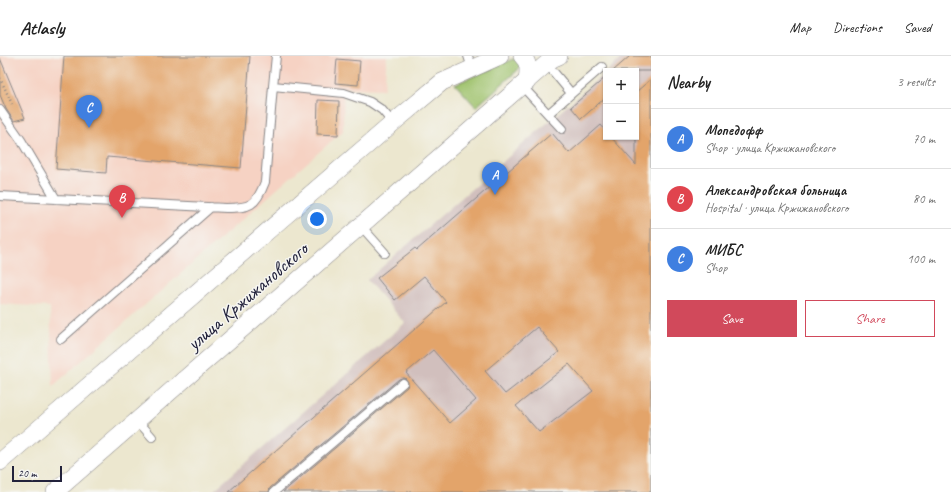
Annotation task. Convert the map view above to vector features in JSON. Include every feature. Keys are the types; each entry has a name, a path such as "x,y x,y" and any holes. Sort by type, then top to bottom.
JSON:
{"street":[{"name":"улица Кржижановского","path":"0,462 442,82 470,62 500,56"},
{"path":"522,56 527,63 528,72 525,84"},
{"name":"улица Кржижановского","path":"55,492 553,60"}],"lane":[{"path":"0,196 236,208 250,205 260,195 266,182 276,56"},
{"path":"553,60 571,93"},
{"path":"548,114 602,67"},
{"path":"525,84 548,114 562,129"},
{"path":"274,86 344,93 370,102 382,110 393,123"},
{"path":"0,110 21,140 56,199"},
{"path":"61,339 211,207"},
{"path":"361,226 385,253"},
{"path":"274,492 403,383"},
{"path":"137,420 152,437"}],"path":[{"path":"0,78 14,108"}],"shaded area":[{"path":"0,56 387,56 384,89 344,88 343,131 53,386 50,307 0,304"},
{"path":"624,56 651,56 651,492 212,492 405,323 367,280 603,75 603,140 639,140 639,68 610,68"}],"green space":[{"path":"513,59 517,60 520,66 519,69 476,107 455,84"}],"building":[{"path":"64,56 250,56 241,168 107,157 106,173 56,169"},
{"path":"630,56 651,56 651,71 639,71 639,68 616,68"},
{"path":"0,58 25,118 14,121 6,109 0,95"},
{"path":"337,59 360,61 358,85 335,83"},
{"path":"651,79 651,492 283,492 407,387 408,382 405,378 402,378 270,488 269,492 228,492 446,302 424,276 395,300 377,278 415,248 417,250 552,133 569,153 601,125 603,127 603,140 614,140 636,165 636,140 639,140 639,89","holes":["537,327 559,352 505,394 485,371","433,350 476,400 450,423 406,373","569,364 593,391 539,432 516,406"]},
{"path":"603,80 603,100 581,119 571,107"},
{"path":"318,100 339,101 338,135 317,134"}],"place":[{"name":"МИБС","path":"89,128"},
{"name":"Мопедофф","path":"495,195"},
{"name":"Александровская больница","path":"122,218"}]}
